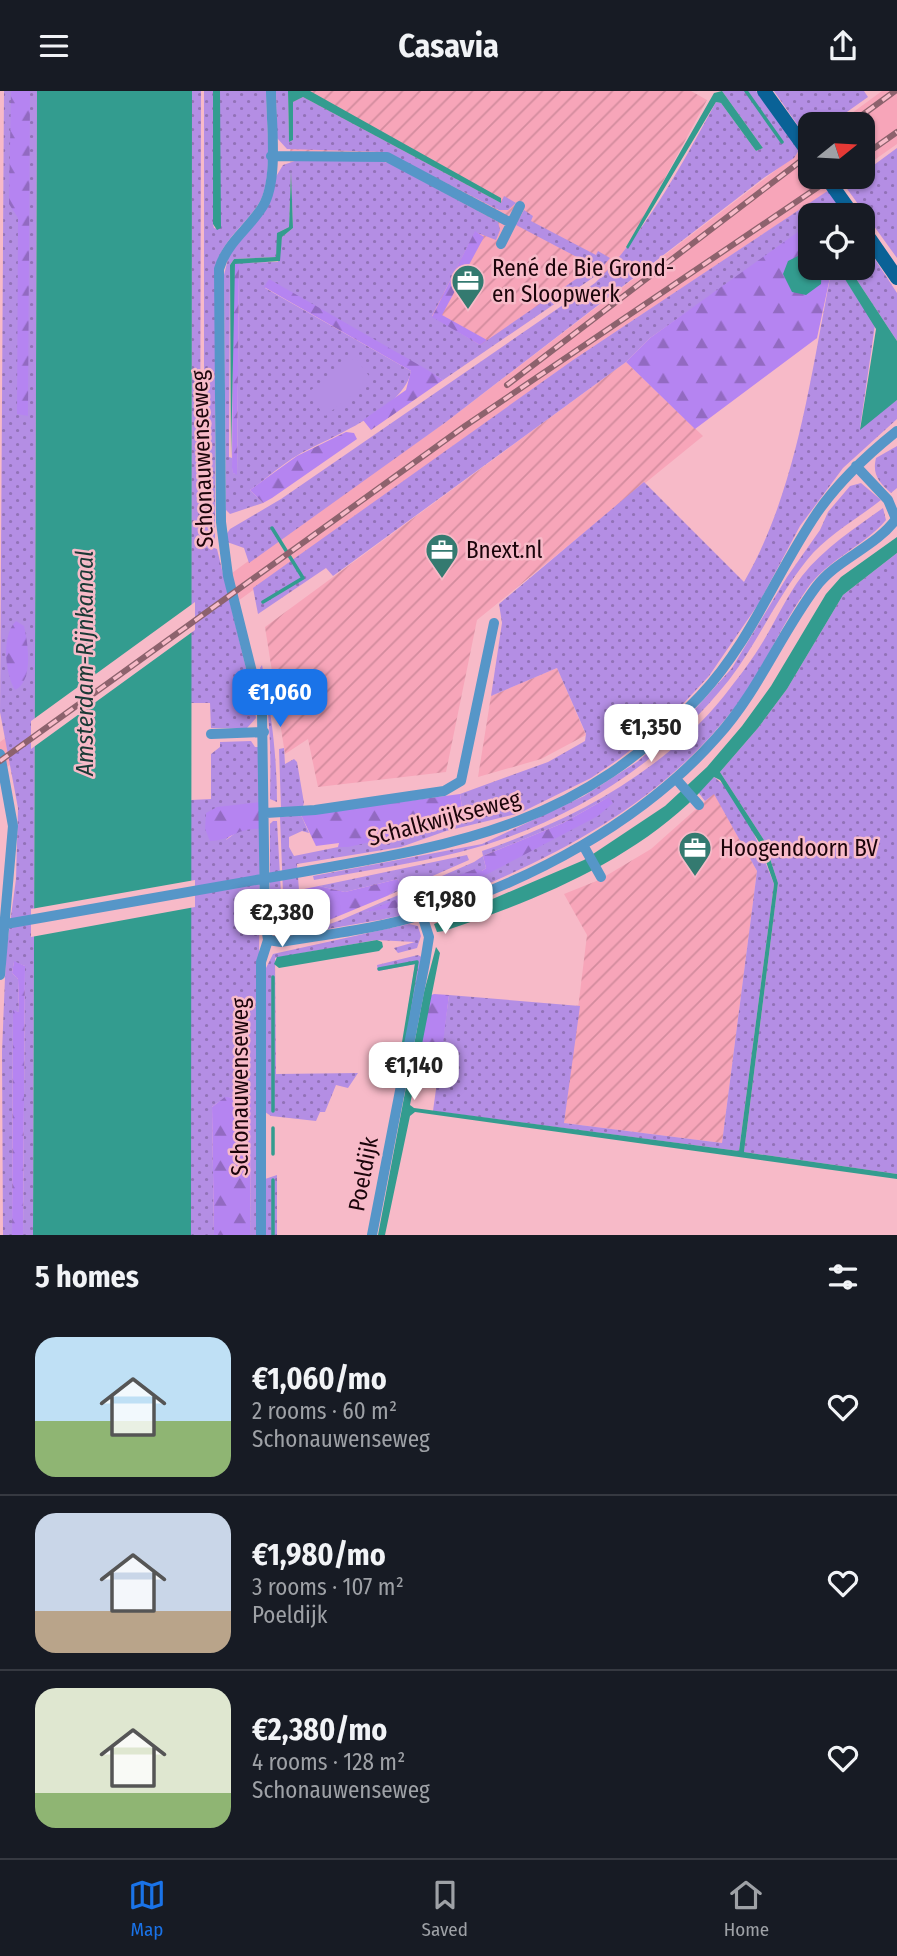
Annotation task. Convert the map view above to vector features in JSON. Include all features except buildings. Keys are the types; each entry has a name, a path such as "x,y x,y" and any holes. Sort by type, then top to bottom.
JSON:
{"main road":[{"path":"764,91 798,138"},
{"path":"875,246 897,278"}],"street":[{"name":"Schonauwenseweg","path":"261,1235 261,962 268,940 265,919 264,732 258,688 228,576 221,522 219,269 228,248 266,199 271,156 271,91"},
{"path":"271,156 387,157 511,223"},
{"path":"501,244 520,206"},
{"name":"Schalkwijkseweg","path":"0,925 398,856 498,829 543,812 623,767 674,722 732,658 818,512 856,466 897,431"},
{"path":"268,940 281,942 362,929 422,915 462,901 586,849 625,819 680,784 761,679 817,586 896,519 888,500 856,466"},
{"path":"266,813 315,810 444,791 461,781 494,624"},
{"path":"211,734 264,732"},
{"path":"0,754 13,826 0,975"},
{"path":"680,784 696,802"},
{"path":"586,849 598,873"},
{"name":"Poeldijk","path":"372,1235 429,937 422,915"}],"shaded area":[{"path":"4,91 37,91 33,1235 23,1235 25,966 14,962 12,973 18,979 19,1012 13,1011 12,1235 3,1235 2,1052 6,953 16,879 18,808 0,712"},
{"path":"192,91 201,91 200,534 206,545 217,549 253,697 256,718 247,728 211,728 210,703 191,703"},
{"path":"204,91 213,91 214,228 219,229 220,91 266,91 268,133 268,165 264,192 253,212 222,250 215,269 215,544 207,541 204,534"},
{"path":"276,91 288,91 289,142 293,140 293,102 303,97 501,203 504,196 516,203 508,210 499,210 386,152 287,149 277,138"},
{"path":"291,91 691,91 707,100 626,250 604,278 588,277 480,349 426,318 290,182"},
{"path":"722,91 756,91 798,149 794,158 765,177 446,422 249,563 244,548 227,542 226,535 230,529 281,499 595,283 645,223 716,102 721,103 756,151 763,148"},
{"path":"774,91 864,91 868,97 847,112 798,112 798,126"},
{"path":"882,91 897,91 897,144 875,160 875,112 853,112"},
{"path":"897,148 897,258 875,228 875,203 857,203 847,189 875,189 875,164"},
{"path":"798,153 798,189 831,189 810,203 798,203 798,211 573,360 0,772 0,742 269,546 446,422"},
{"path":"374,160 389,163 498,222 500,230 496,240 475,232 432,316 480,345 592,268 592,265 516,225 524,210 533,216 531,221 596,255 598,251 610,258 594,277 443,380 269,280 265,288 411,371 406,385 381,410 286,463 250,490 263,503 230,514 226,510 224,275 229,255 283,165 295,161","holes":["291,171 293,228 282,237 278,262 239,263 237,474 233,473 232,458 229,457 230,265 234,259 276,257 279,232 289,227"]},
{"path":"829,190 838,203 809,203"},
{"path":"798,211 798,234 650,338 626,362 333,576 326,568 258,614 253,588 573,360"},
{"path":"875,259 897,293 897,341 857,280 875,280"},
{"path":"830,280 846,280 875,325 860,428 897,400 897,419 843,468 800,526 759,603 709,676 668,720 591,778 520,813 446,831 401,847 297,864 299,890 317,925 301,930 291,926 283,893 280,817 301,815 309,833 302,831 289,837 289,847 294,856 451,824 463,814 460,794 548,762 585,741 586,734 557,668 491,696 502,623 499,604 644,482 744,582 778,508 809,388"},
{"path":"355,357 372,380 325,416 307,393"},
{"path":"626,362 703,436 477,620 446,772 318,787 308,739 285,754 265,627"},
{"path":"897,446 897,488 891,493 878,478 875,464 876,458"},
{"path":"861,483 881,500 832,535 815,551 786,589 729,680 673,739 642,764 573,808 499,841 424,860 314,880 313,876 482,844 584,796 637,762 688,717 732,668 787,577 820,530 828,512 850,486"},
{"path":"883,508 886,520 867,538 825,569 807,589 745,693 711,736 685,762 628,808 566,846 445,904 411,914 301,934 341,920 474,862 483,856 482,851 550,824 645,770 700,723 724,696 755,654 802,576 820,556","holes":["609,797 478,879 419,899 365,912 482,871 486,868 483,856 563,823"]},
{"path":"897,553 897,1174 744,1152 778,883 764,840 720,772 787,689 843,595"},
{"path":"262,665 273,733 277,802 270,799 270,733 260,668"},
{"path":"557,668 586,735 541,759 478,777 491,696"},
{"path":"251,741 255,747 260,747 260,802 226,840 242,828 260,829 257,1235 250,1235 251,1098 235,1096 212,1107 214,1235 191,1235 191,800 211,799 211,754 220,747 220,742"},
{"path":"284,748 285,764 294,759 297,762 304,803 302,809 281,808 279,749"},
{"path":"714,777 725,786 751,826 774,884 739,1151 433,1111 449,995 580,1006 564,1123 722,1143 757,871 714,794 705,801 698,792"},
{"path":"714,793 757,871 722,1143 564,1123 587,935 564,894 599,880 651,849"},
{"path":"277,821 282,912 270,917 270,824"},
{"path":"467,855 469,860 387,896 401,887 398,879 345,892 319,886"},
{"path":"409,924 418,926 421,936 417,948 398,953 394,948 415,942 376,940 275,958 276,1074 358,1073 348,1088 336,1085 325,1112 320,1112 316,1121 271,1116 265,1112 266,968 273,954"},
{"path":"418,955 423,958 397,1080 415,964 378,971 377,965"},
{"path":"277,1175 277,1235 266,1235 265,1179"}],"green space":[{"path":"11,91 30,91 28,416 17,414 18,218 9,204"},
{"path":"475,231 484,237 442,315 487,340 480,345 432,317"},
{"path":"798,232 798,280 829,280 817,338 695,429 626,362 650,338"},
{"path":"239,263 237,475 232,468 233,293 235,264"},
{"path":"269,279 443,380 371,430 363,420 406,390 411,371 264,287"},
{"path":"346,432 354,433 357,439 272,498 263,503 250,490 297,456"},
{"path":"16,621 24,626 28,661 25,679 15,690 7,665 6,645 11,627"},
{"path":"460,794 463,814 451,824 348,847 338,847 339,843 316,846 301,815"},
{"path":"609,797 613,803 598,816 478,879 420,898 420,904 364,912 475,869 482,871 486,868 483,856 563,823"},
{"path":"260,802 260,829 245,830 224,839 210,841 205,829 206,813 217,807"},
{"path":"398,879 401,887 387,896 317,925 299,890 319,886 345,892"},
{"path":"14,961 25,966 23,1235 12,1235 13,1010 19,1012 18,979 12,973"},
{"path":"449,995 441,1060 417,1057 429,996"},
{"path":"225,1097 251,1098 250,1235 214,1235 212,1107"}],"water":[{"name":"Amsterdam-Rijnkanaal","path":"37,91 192,91 191,1235 33,1235"},
{"path":"213,91 220,91 221,228 217,230 213,224"},
{"path":"288,91 310,91 501,198 501,203 303,97 293,102 293,140 289,142"},
{"path":"722,91 763,148 756,151 721,103 716,102 628,249 626,247 714,93"},
{"path":"291,171 293,228 282,237 280,261 235,264 231,459 230,265 234,259 276,257 277,233 289,227"},
{"path":"798,256 798,280 821,280 821,284 806,295 792,292 783,274 788,261"},
{"path":"845,280 857,280 897,341 897,400 860,430 876,329"},
{"path":"897,537 897,553 843,595 787,689 720,772 764,840 778,883 744,1152 897,1174 897,1179 415,1112 410,1116 385,1235 378,1235 424,992 436,947 440,953 410,1105 414,1108 739,1151 774,884 759,842 720,780 714,777 688,804 634,846 573,880 509,908 444,931 437,932 434,924 584,860 665,806 707,767 742,726 771,686 826,594 841,577"},
{"path":"377,940 382,942 383,947 379,951 279,968 274,964 277,957"}],"pier":[{"path":"195,602 195,630 31,749 31,721"},
{"path":"195,880 195,907 31,937 31,909"}],"waterway":[{"path":"746,91 782,142"},
{"path":"263,602 303,578 272,528"},
{"path":"379,969 417,962 401,1059"},
{"path":"273,977 273,1111"},
{"path":"273,1128 273,1154"},
{"path":"273,1180 273,1235"}],"railway":[{"path":"866,112 895,91"},
{"path":"875,148 897,132"},
{"path":"507,385 798,163"},
{"path":"0,761 465,426 815,189"}],"place":[{"name":"René de Bie Grond- en Sloopwerk","path":"468,311"},
{"name":"Bnext.nl","path":"442,580"},
{"name":"Hoogendoorn BV","path":"695,878"}]}
